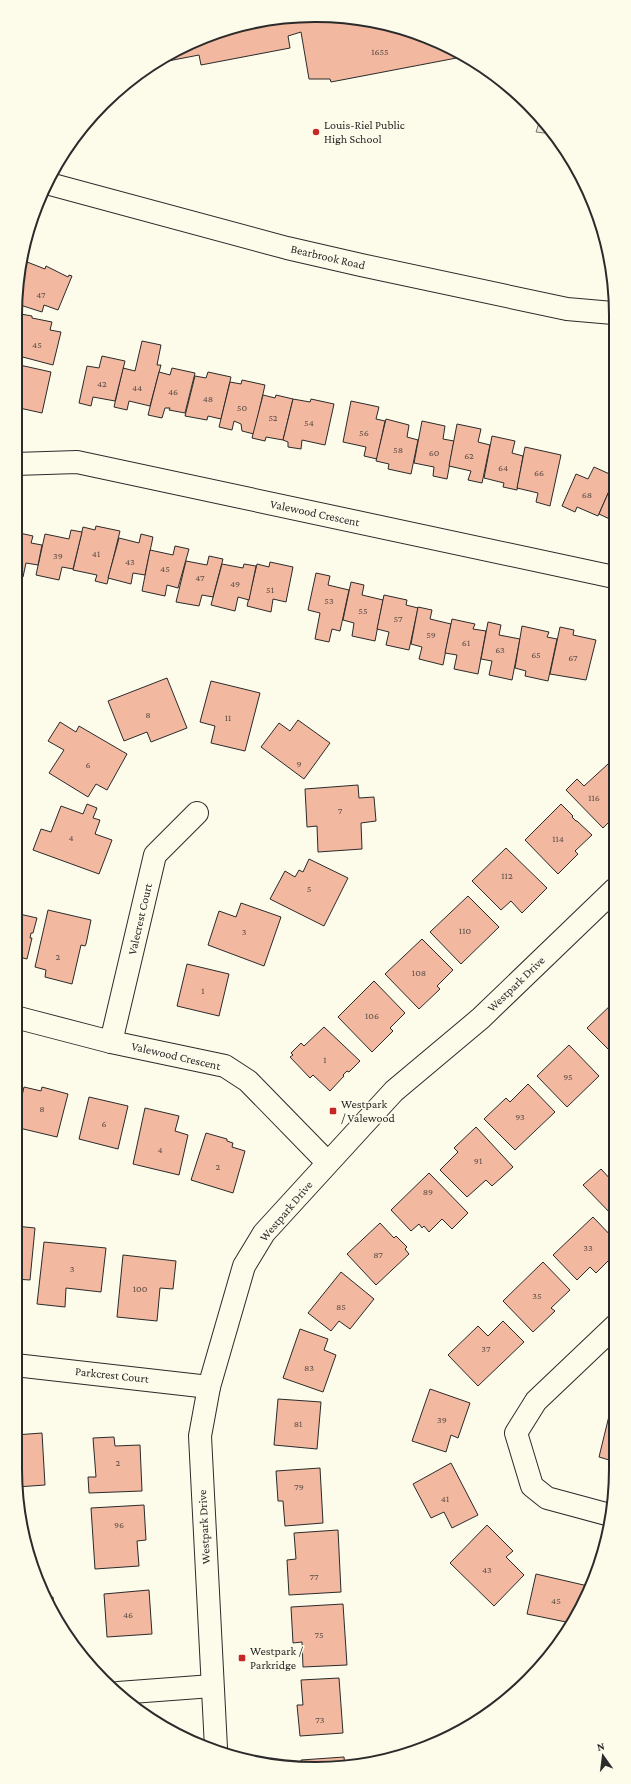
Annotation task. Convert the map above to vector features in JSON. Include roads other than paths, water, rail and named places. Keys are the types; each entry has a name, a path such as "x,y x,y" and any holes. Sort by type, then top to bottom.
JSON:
{"street":[{"name":"Bearbrook Road","path":"53,184 287,248 567,309 609,313"},
{"name":"Valewood Crescent","path":"22,464 77,462 609,576"},
{"name":"Valecrest Court","path":"111,1042 155,855 196,813"},
{"name":"Westpark Drive","path":"216,1744 200,1436 209,1386 244,1266 264,1233 394,1090 481,1018 609,895"},
{"name":"Valewood Crescent","path":"22,1019 111,1042 225,1066 248,1081 328,1162"},
{"path":"605,1514 547,1498 532,1486 516,1434 536,1401 609,1332"},
{"name":"Parkcrest Court","path":"22,1366 209,1386"},
{"path":"126,1692 212,1686"}],"place":[{"name":"Louis-Riel Public High School","path":"316,132"},
{"name":"Westpark / Valewood","path":"333,1111"},
{"name":"Westpark / Parkridge","path":"242,1658"}]}
